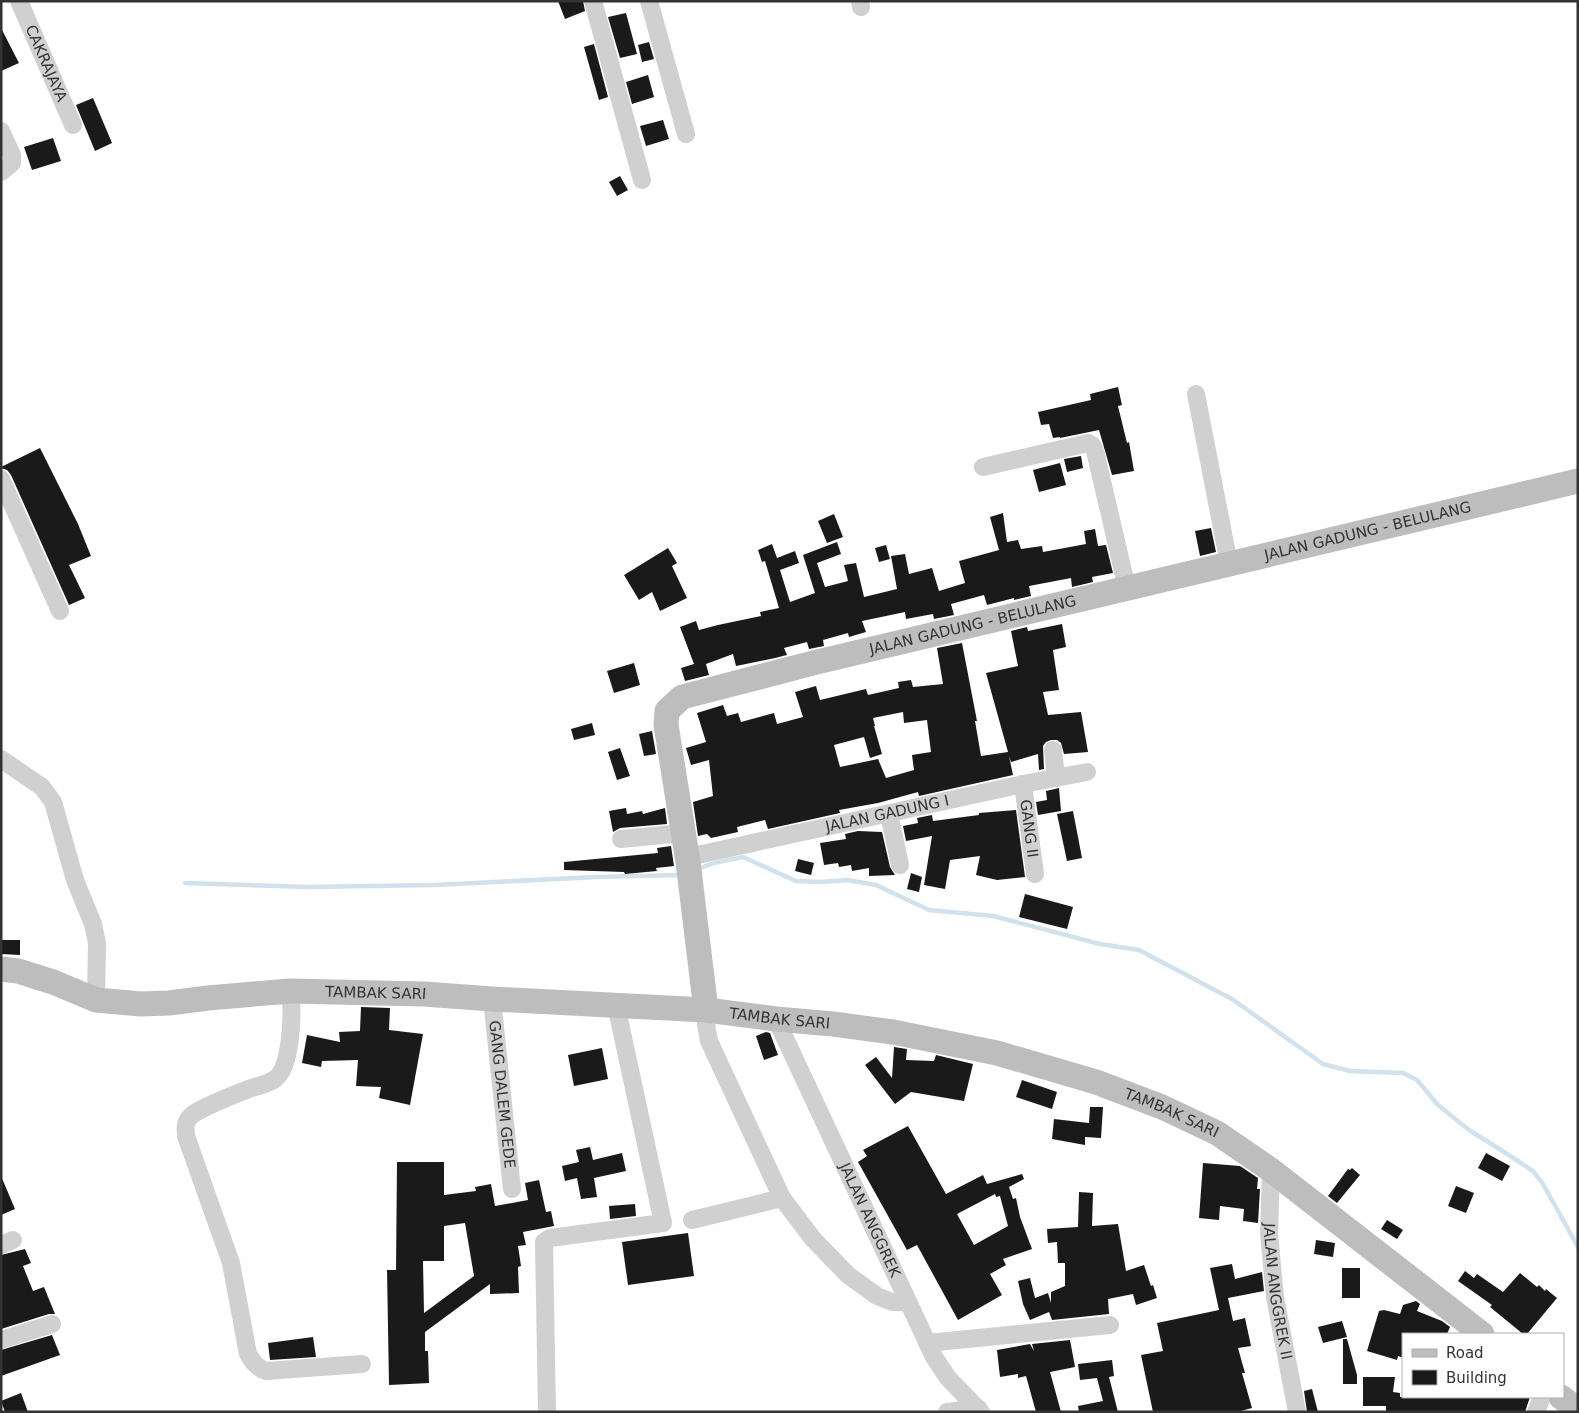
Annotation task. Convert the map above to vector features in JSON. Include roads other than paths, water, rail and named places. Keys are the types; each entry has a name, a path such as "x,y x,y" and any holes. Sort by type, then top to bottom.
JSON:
{"street":[{"name":"CAKRAJAYA","path":"19,1 73,125"},
{"path":"593,1 642,180"},
{"path":"649,1 686,134"},
{"path":"1,132 12,155 12,163 1,172"},
{"path":"1196,394 1229,564"},
{"path":"983,467 1088,443 1092,446 1095,451 1127,588"},
{"path":"1,479 60,611"},
{"name":"JALAN GADUNG - BELULANG","path":"706,1010 689,867 666,725 667,711 682,697 813,663 1578,481"},
{"path":"1053,750 1056,778"},
{"path":"1,759 42,787 52,802 75,880 93,924 97,943 96,1000"},
{"name":"JALAN GADUNG I","path":"689,867 889,814 1023,784 1087,772"},
{"name":"GANG II","path":"1023,784 1035,874"},
{"path":"889,814 900,865"},
{"path":"621,840 683,833"},
{"name":"TAMBAK SARI","path":"1,969 18,971 53,982 96,1000 141,1004 169,1003 290,990 424,994 706,1010 833,1024 944,1041 997,1053 1096,1082 1162,1106 1217,1133 1271,1170 1481,1333"},
{"path":"290,990 292,1012 289,1042 280,1075 273,1080 247,1089 193,1114 185,1126 186,1136 231,1263 248,1354 254,1364 259,1369 266,1371 362,1364"},
{"name":"GANG DALEM GEDE","path":"492,999 512,1189"},
{"path":"547,1412 543,1266 545,1240 663,1223 616,1005"},
{"path":"706,1010 709,1041 782,1198 813,1239 848,1275 877,1296 892,1302 908,1302"},
{"name":"JALAN ANGGREK","path":"776,1019 934,1357 948,1378 979,1410"},
{"name":"JALAN ANGGREK II","path":"1271,1170 1269,1233 1275,1297 1297,1412"},
{"path":"692,1220 782,1198"},
{"path":"1,1340 52,1324"},
{"path":"927,1343 1110,1324"},
{"path":"1536,1412 1542,1398"},
{"path":"1562,1398 1578,1410"},
{"path":"947,1412 979,1410"}],"waterway":[{"path":"697,869 714,863 743,857 796,881 847,880 876,885 929,910 993,916 1100,944 1139,950 1232,999 1323,1064 1350,1071 1403,1073 1417,1080 1438,1105 1469,1130 1533,1171 1543,1184 1578,1247"},
{"path":"185,883 309,887 435,885 681,875"}]}
